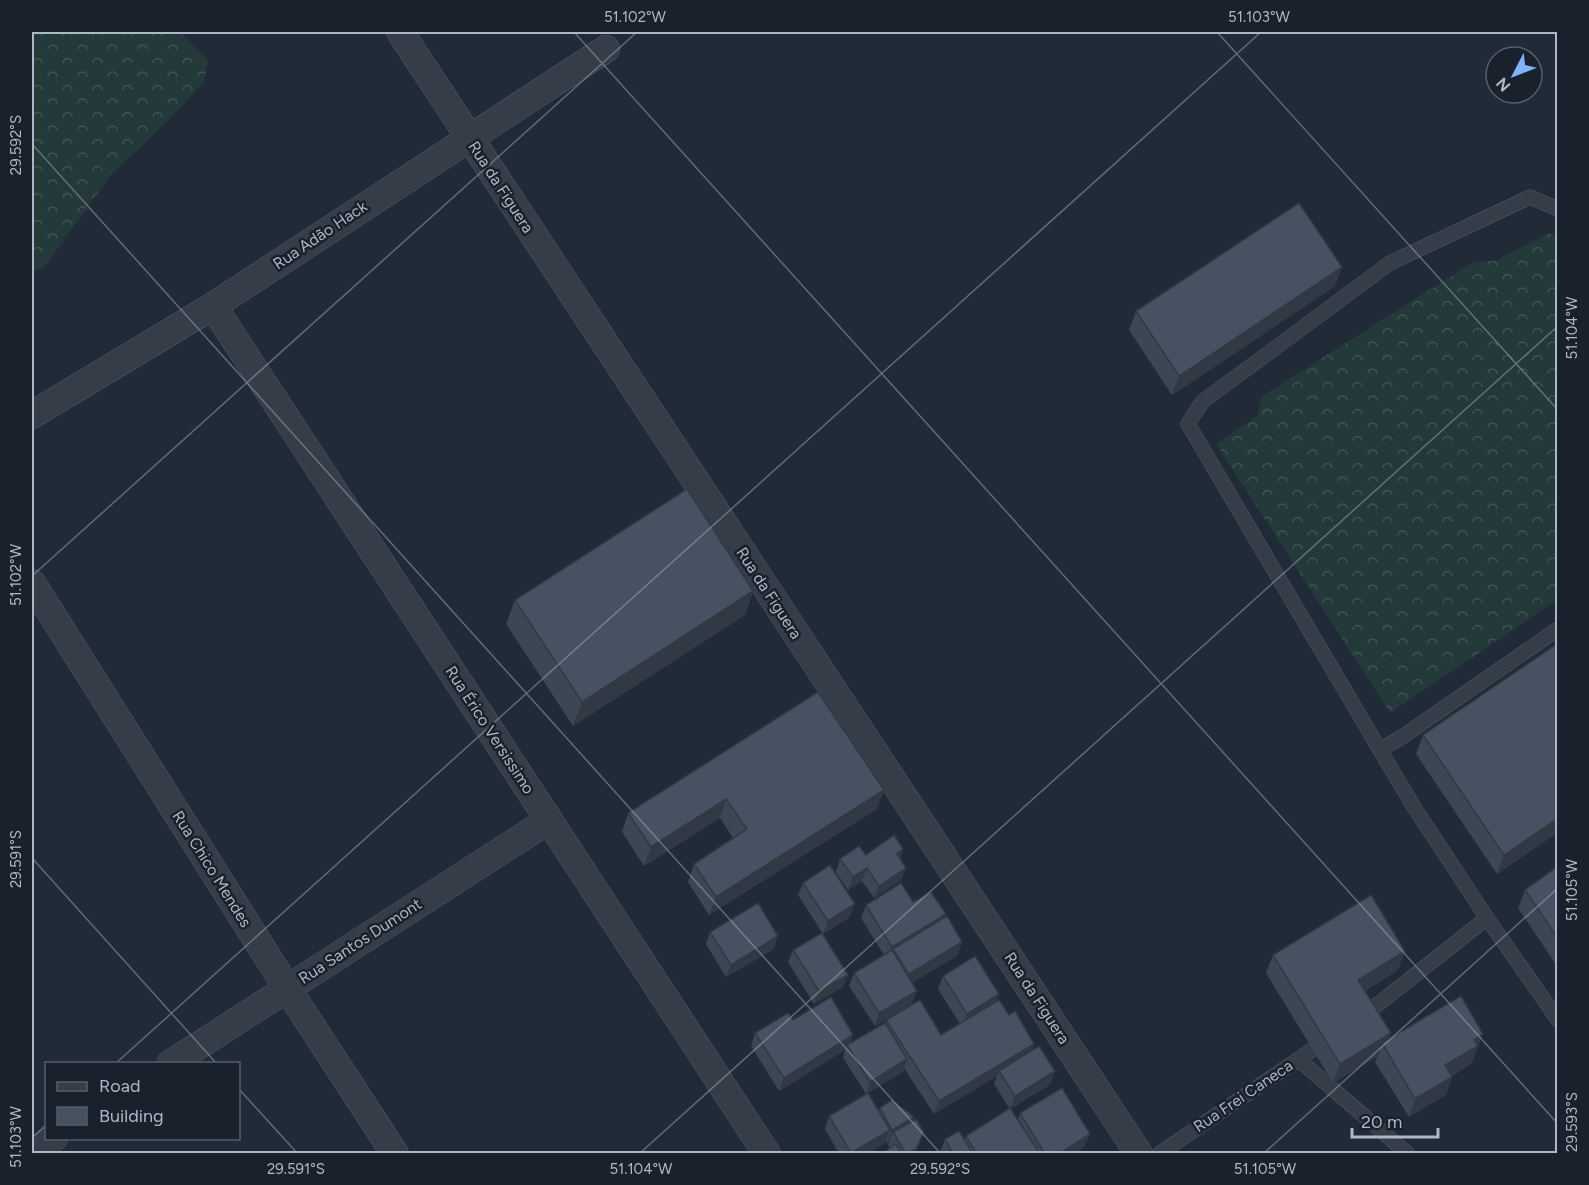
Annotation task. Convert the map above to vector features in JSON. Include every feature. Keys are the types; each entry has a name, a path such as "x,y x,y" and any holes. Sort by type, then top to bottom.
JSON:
{"street":[{"name":"Rua da Figuera","path":"400,32 1139,1154"},
{"name":"Rua Adão Hack","path":"32,416 213,306 468,137 606,49"},
{"name":"Rua Érico Versissimo","path":"213,306 767,1154"},
{"name":"Rua Chico Mendes","path":"32,583 287,988 395,1154"},
{"name":"Rua Santos Dumont","path":"173,1062 549,820"},
{"path":"32,1153 51,1140"}],"lane":[{"path":"1557,209 1530,197 1390,263 1202,402 1188,424 1414,807 1557,1020"},
{"path":"1380,750 1557,629"},
{"path":"1362,1017 1487,918"},
{"name":"Rua Frei Caneca","path":"1159,1154 1312,1050"},
{"path":"1299,1059 1407,1154"}],"green space":[{"path":"32,32 180,32 208,60 204,82 169,120 111,175 43,269 32,271"},
{"path":"1548,233 1558,237 1557,600 1390,713 1216,444 1258,415 1262,396 1475,261 1496,261"}],"building":[{"path":"1299,203 1342,267 1179,376 1136,311"},
{"path":"687,489 753,591 582,702 515,600"},
{"path":"1557,644 1557,819 1504,855 1423,735"},
{"path":"818,692 884,790 716,897 694,864 747,829 726,799 651,847 628,813"},
{"path":"894,835 903,849 897,854 906,868 879,886 867,868 853,877 840,859 859,846 866,855"},
{"path":"830,865 855,904 828,921 803,883"},
{"path":"1557,867 1557,937 1525,890"},
{"path":"901,883 913,902 931,892 946,914 892,947 866,905"},
{"path":"1371,895 1405,951 1358,980 1391,1033 1340,1064 1273,955"},
{"path":"758,903 778,936 731,965 710,932"},
{"path":"947,916 962,942 909,974 893,949"},
{"path":"822,933 848,975 819,991 793,950"},
{"path":"892,950 917,991 879,1013 854,973"},
{"path":"975,956 999,994 967,1014 943,976"},
{"path":"1461,996 1483,1034 1474,1040 1478,1046 1445,1065 1452,1077 1415,1099 1382,1043"},
{"path":"831,997 853,1035 784,1078 755,1033 788,1013 793,1020"},
{"path":"920,1000 941,1035 999,1000 1009,1015 1015,1011 1034,1044 939,1101 886,1020"},
{"path":"885,1023 907,1059 870,1082 847,1045"},
{"path":"1039,1046 1055,1071 1015,1096 999,1071"},
{"path":"1062,1088 1090,1134 1059,1154 1045,1154 1020,1113"},
{"path":"868,1093 890,1130 851,1153 829,1116"},
{"path":"892,1100 914,1117 892,1130 880,1108"},
{"path":"1010,1108 1040,1154 977,1154 966,1136"},
{"path":"916,1119 924,1132 916,1149 906,1154 893,1132"},
{"path":"959,1131 973,1154 953,1154 945,1139"},
{"path":"896,1144 902,1154 881,1154"}]}
